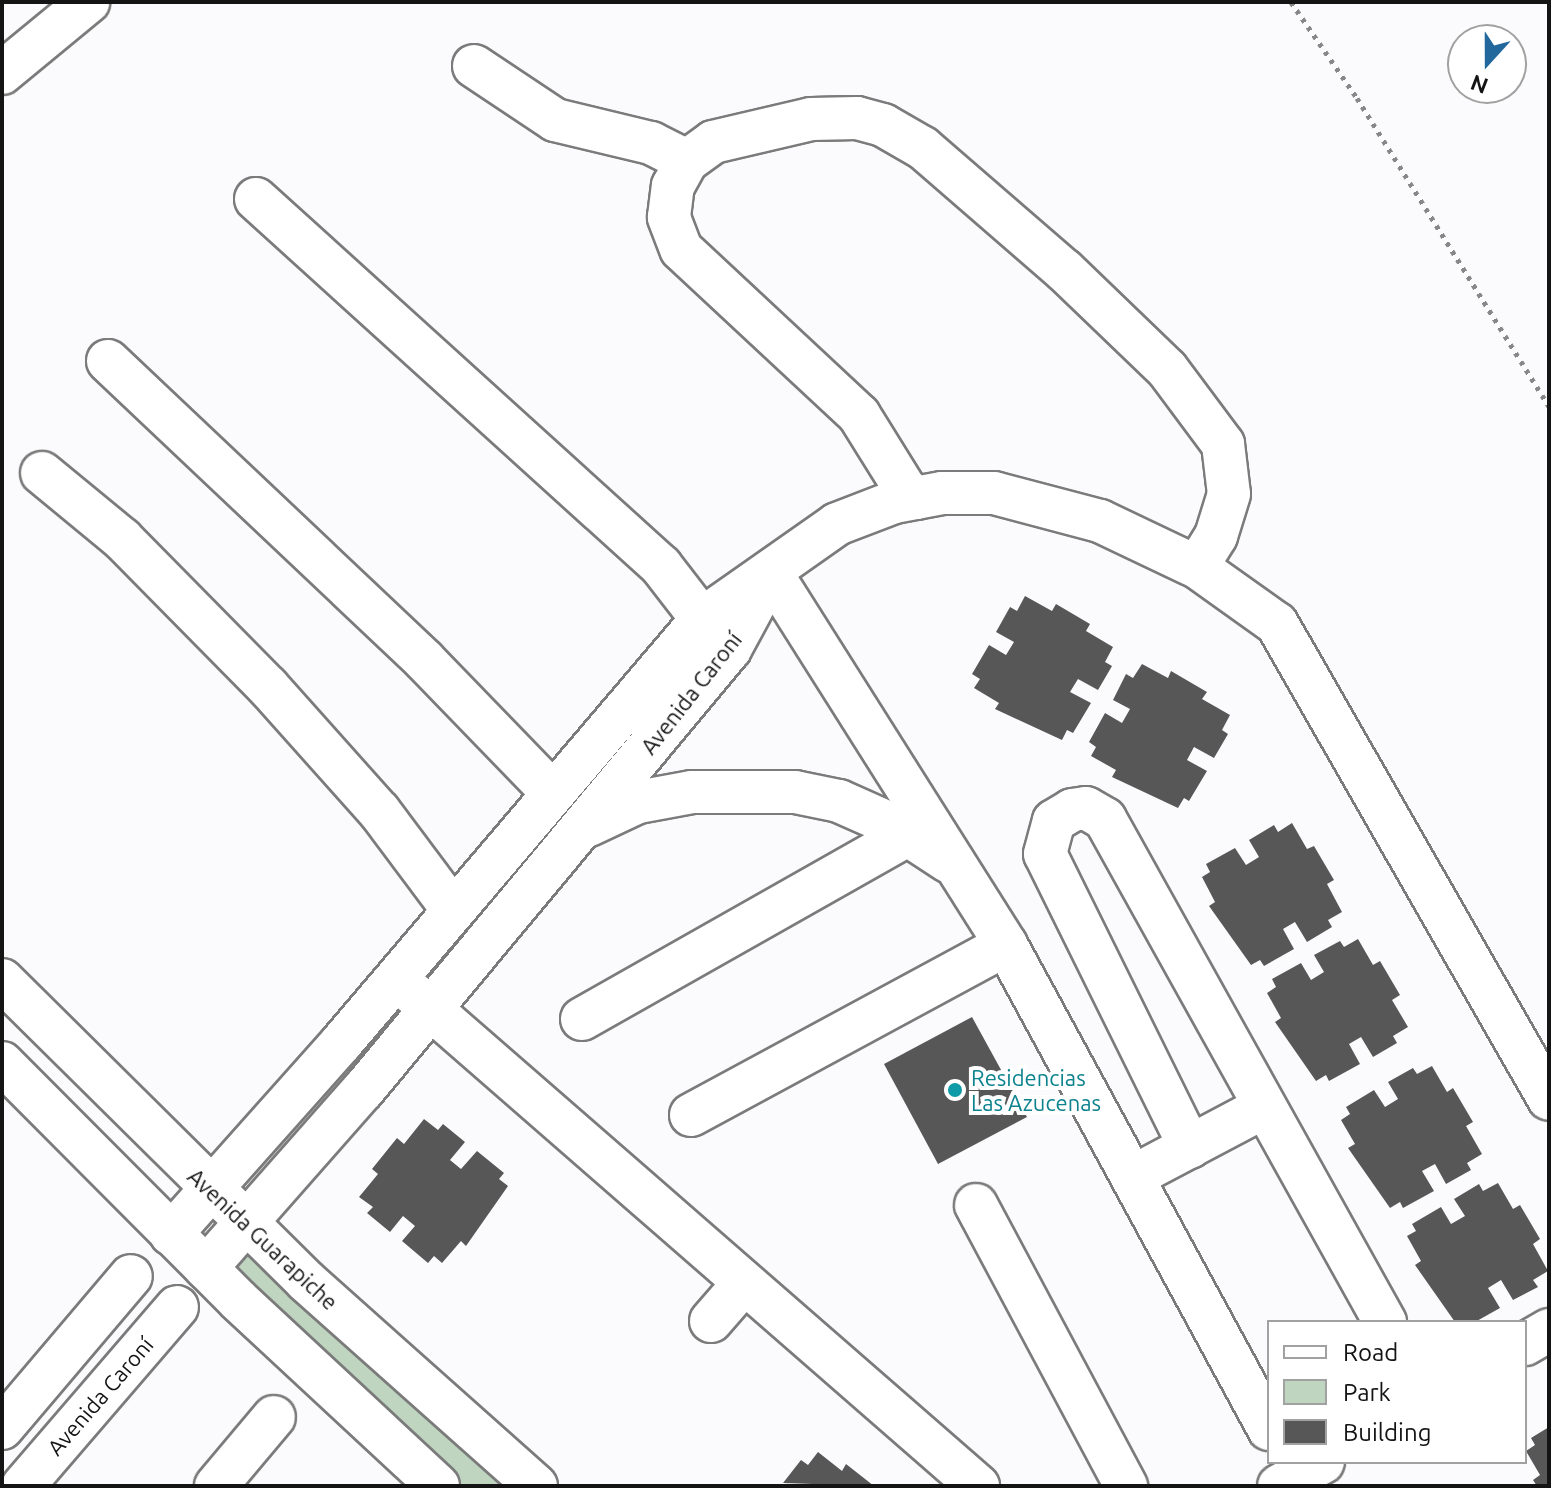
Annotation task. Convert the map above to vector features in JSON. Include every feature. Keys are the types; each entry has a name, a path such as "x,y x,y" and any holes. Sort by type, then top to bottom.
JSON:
{"street":[{"path":"2,73 88,2"},
{"path":"474,66 555,120 651,143 687,161"},
{"path":"917,498 905,489 859,415 681,249 669,199 687,161 721,139 811,119 857,118 923,148 1087,292 1167,369 1216,430 1227,458 1229,494 1216,536 1197,567"},
{"path":"256,199 661,566 702,619"},
{"path":"108,361 425,661 552,792"},
{"path":"42,473 122,539 268,687 379,811 453,910"},
{"path":"1267,1425 1006,945 771,573 837,524 917,498 994,493 1044,503 1148,540 1197,567 1277,624 1292,646 1549,1099"},
{"name":"Avenida Caroní","path":"171,1234 212,1191 396,978 702,619 771,573"},
{"name":"Avenida Caroní","path":"206,1268 247,1225 431,1010 730,649 771,573"},
{"path":"581,829 638,802 692,792 749,789 839,801 909,834 959,870"},
{"path":"1190,1147 1045,854 1050,827 1065,812 1086,808 1105,819 1384,1320"},
{"path":"582,1019 909,834"},
{"path":"691,1115 1006,945"},
{"path":"396,978 978,1486"},
{"name":"Avenida Guarapiche","path":"2,980 247,1225 536,1486"},
{"path":"2,1063 206,1268 438,1486"},
{"path":"1132,1177 1264,1107"},
{"path":"976,1205 1126,1486"},
{"path":"2,1428 131,1276"},
{"path":"711,1321 744,1283"},
{"name":"Avenida Caroní","path":"38,1481 177,1307"},
{"path":"1527,1343 1549,1330"},
{"path":"216,1486 274,1417"},
{"path":"2,1439 38,1481"}],"path":[{"path":"1291,2 1549,406"}],"green space":[{"path":"247,1225 536,1486 438,1486 206,1268"}],"building":[{"path":"1025,596 1052,611 1056,604 1090,624 1086,631 1113,647 1105,662 1112,666 1098,690 1078,679 1070,692 1091,703 1073,733 1067,730 1062,740 995,709 999,703 974,688 980,679 972,674 989,645 1006,655 1014,642 996,632 1010,607 1017,611"},
{"path":"1142,664 1168,678 1171,671 1207,692 1202,699 1230,715 1222,730 1228,734 1214,758 1194,747 1187,760 1207,771 1189,801 1184,798 1178,808 1112,777 1116,770 1091,756 1096,747 1089,742 1105,713 1122,723 1130,709 1113,700 1126,674 1133,678"},
{"path":"1292,823 1307,849 1314,846 1334,880 1327,884 1342,912 1328,920 1332,927 1307,942 1295,922 1283,929 1294,949 1264,966 1260,960 1251,965 1209,906 1215,902 1202,877 1210,872 1206,864 1235,848 1246,865 1259,857 1249,840 1274,825 1278,832"},
{"path":"1358,939 1373,965 1380,961 1400,995 1392,1000 1408,1027 1393,1036 1397,1043 1373,1057 1361,1037 1349,1044 1360,1064 1329,1081 1326,1075 1316,1081 1275,1022 1281,1018 1267,993 1276,987 1272,979 1301,963 1311,980 1324,972 1314,955 1340,941 1344,947"},
{"name":"Residencias Las Azucenas","path":"972,1017 1027,1117 938,1164 884,1064"},
{"path":"1432,1066 1447,1092 1453,1088 1473,1122 1466,1126 1482,1154 1467,1163 1471,1170 1446,1184 1435,1164 1422,1171 1434,1191 1403,1208 1400,1202 1390,1208 1348,1148 1355,1144 1341,1120 1350,1114 1346,1107 1374,1090 1385,1107 1398,1099 1388,1082 1413,1068 1417,1074"},
{"path":"424,1119 438,1130 443,1124 465,1142 450,1160 461,1169 477,1151 504,1173 499,1179 508,1186 466,1246 461,1241 442,1263 434,1256 428,1263 402,1241 415,1226 403,1216 390,1232 367,1213 373,1207 359,1197 378,1174 372,1169 397,1138 404,1144"},
{"path":"1498,1183 1513,1209 1520,1205 1540,1239 1533,1244 1548,1271 1533,1280 1538,1287 1513,1300 1501,1280 1488,1288 1500,1308 1479,1320 1454,1320 1415,1265 1421,1261 1407,1236 1416,1231 1412,1224 1441,1207 1451,1224 1465,1216 1454,1199 1479,1184 1483,1191"},
{"path":"1549,1427 1549,1486 1537,1486 1533,1480 1540,1475 1527,1453 1535,1445 1531,1438"},
{"path":"818,1452 842,1471 846,1464 874,1486 783,1483 801,1460 808,1465"}],"place":[{"name":"Residencias Las Azucenas","path":"955,1090"}]}
